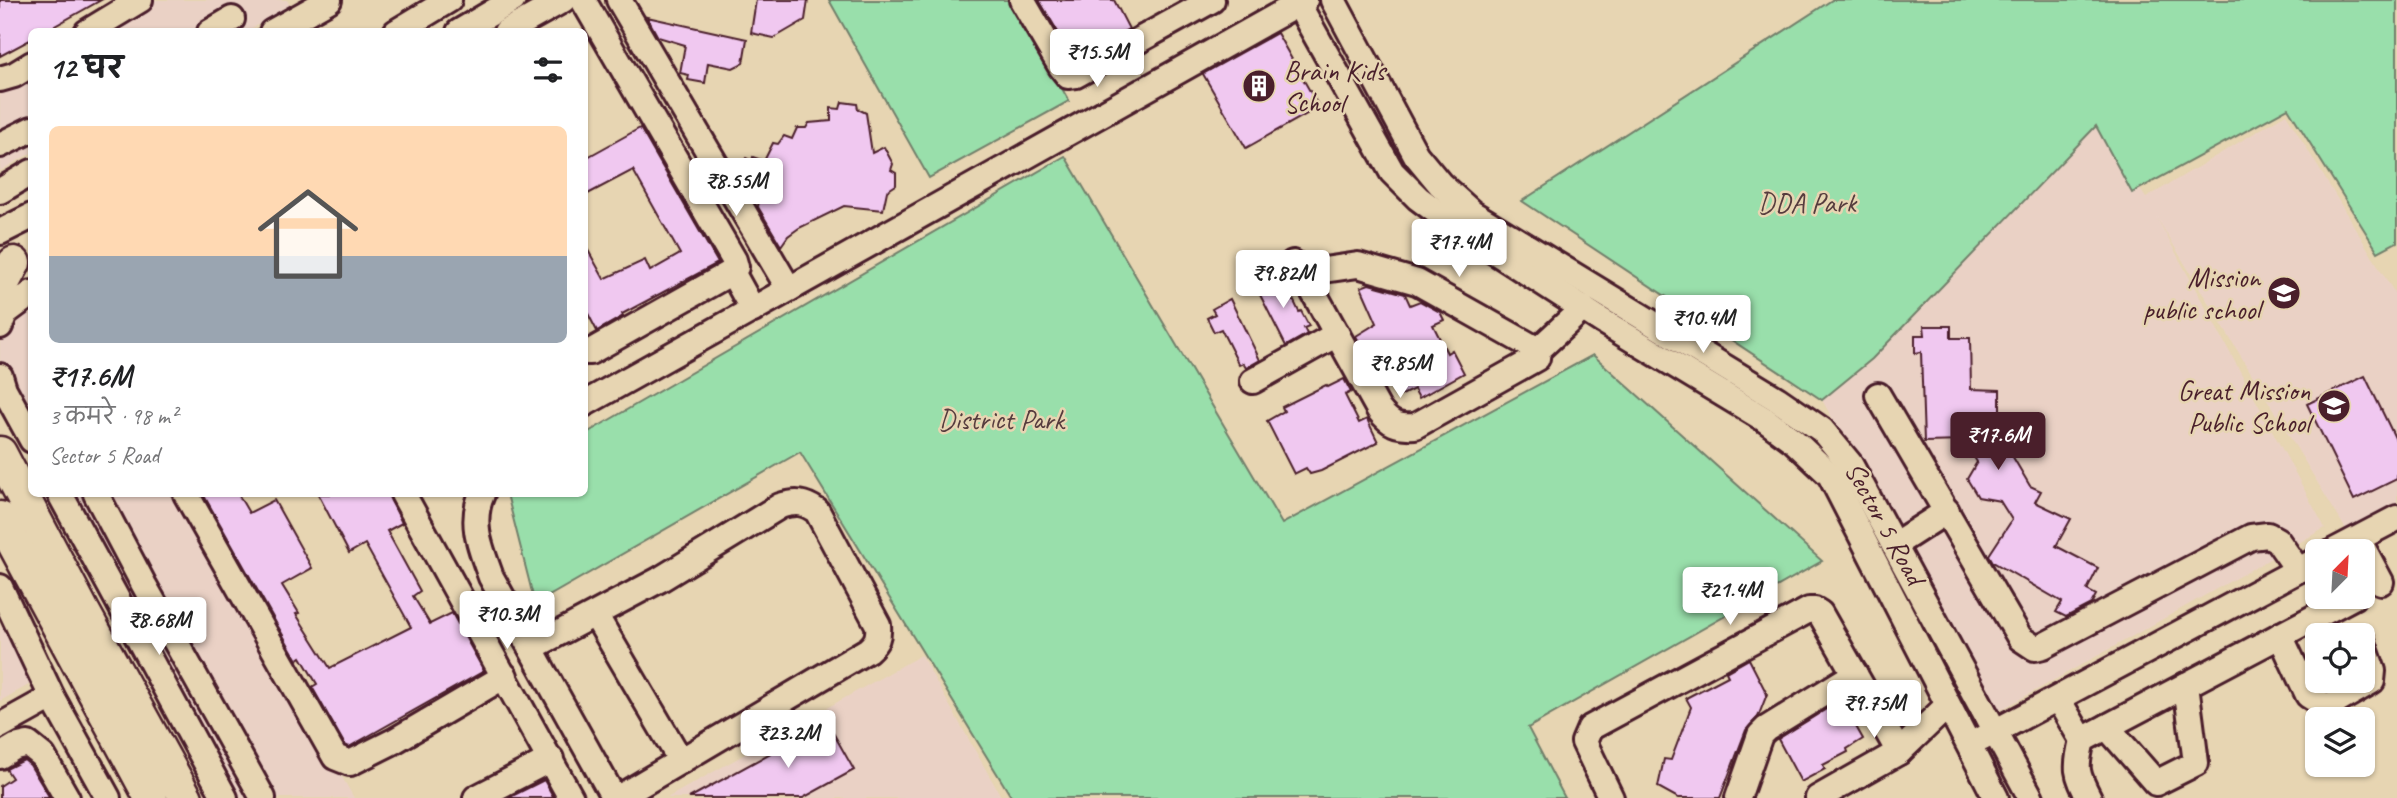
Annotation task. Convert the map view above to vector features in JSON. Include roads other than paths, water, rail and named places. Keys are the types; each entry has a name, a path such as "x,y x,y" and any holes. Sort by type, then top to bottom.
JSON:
{"main road":[{"path":"0,453 186,798"},
{"path":"0,518 150,798"}],"street":[{"path":"94,28 140,0"},
{"path":"278,28 329,0"},
{"path":"403,28 449,0"},
{"path":"466,28 513,0"},
{"path":"513,28 563,0"},
{"path":"583,0 736,267 732,272 588,352"},
{"path":"620,0 789,289"},
{"path":"1022,0 1068,76 1076,75 1212,0"},
{"name":"Sector 5 Road","path":"1333,0 1416,155 1440,184 1472,213 1777,399 1822,430 1850,464 2031,798"},
{"path":"588,402 1300,1"},
{"name":"Sector 5 Road","path":"1300,1 1392,172 1418,198 1458,228 1583,308 1764,419 1794,440 1830,475 1996,798"},
{"path":"216,28 232,19"},
{"path":"0,79 28,66"},
{"path":"0,145 28,132"},
{"path":"0,191 28,174"},
{"path":"0,232 28,218"},
{"path":"1358,265 1417,282 1533,347 1537,358 1415,426 1401,427 1390,423 1379,410 1337,334 1299,270 1317,271 1358,265"},
{"path":"732,272 753,310"},
{"path":"0,326 5,313 28,296"},
{"path":"1448,390 1533,347 1583,308"},
{"path":"1253,381 1337,334"},
{"path":"0,376 4,389 28,433"},
{"path":"1878,395 2020,638 2035,648 2252,537 2269,534 2305,563"},
{"path":"62,497 225,798"},
{"path":"98,497 264,798"},
{"path":"188,497 335,757 343,762 350,763 394,741 505,676"},
{"path":"405,497 571,798"},
{"path":"480,497 476,537 491,577 531,648 616,798 868,650 877,642 879,635 878,625 817,511 805,503 793,502 780,506 596,615 531,648"},
{"path":"1894,545 1947,511"},
{"path":"2357,539 2397,518"},
{"path":"1968,746 2305,567"},
{"path":"0,587 52,697 108,798"},
{"path":"2082,740 2329,609"},
{"path":"1611,798 1584,742 1590,729 1809,610 1820,613 1899,752"},
{"path":"596,615 681,761"},
{"path":"2280,635 2305,689"},
{"path":"1738,798 1760,735 1855,674"},
{"path":"2107,727 2156,783 2196,763 2186,685"},
{"path":"2307,693 2327,707 2351,693"},
{"path":"0,726 52,697"},
{"path":"2058,699 2082,740 2077,759 2077,775 2089,798"},
{"path":"1818,798 1899,752 1947,705"},
{"path":"0,756 15,747 28,744 43,755 67,798"},
{"path":"476,798 551,759"}],"place":[{"name":"Brain Kids School","path":"1259,86"},
{"name":"Mission public school","path":"2284,293"},
{"name":"Great Mission Public School","path":"2334,406"}],"park label":[{"name":"DDA Park","path":"1807,202"},
{"name":"District Park","path":"1001,419"}]}
